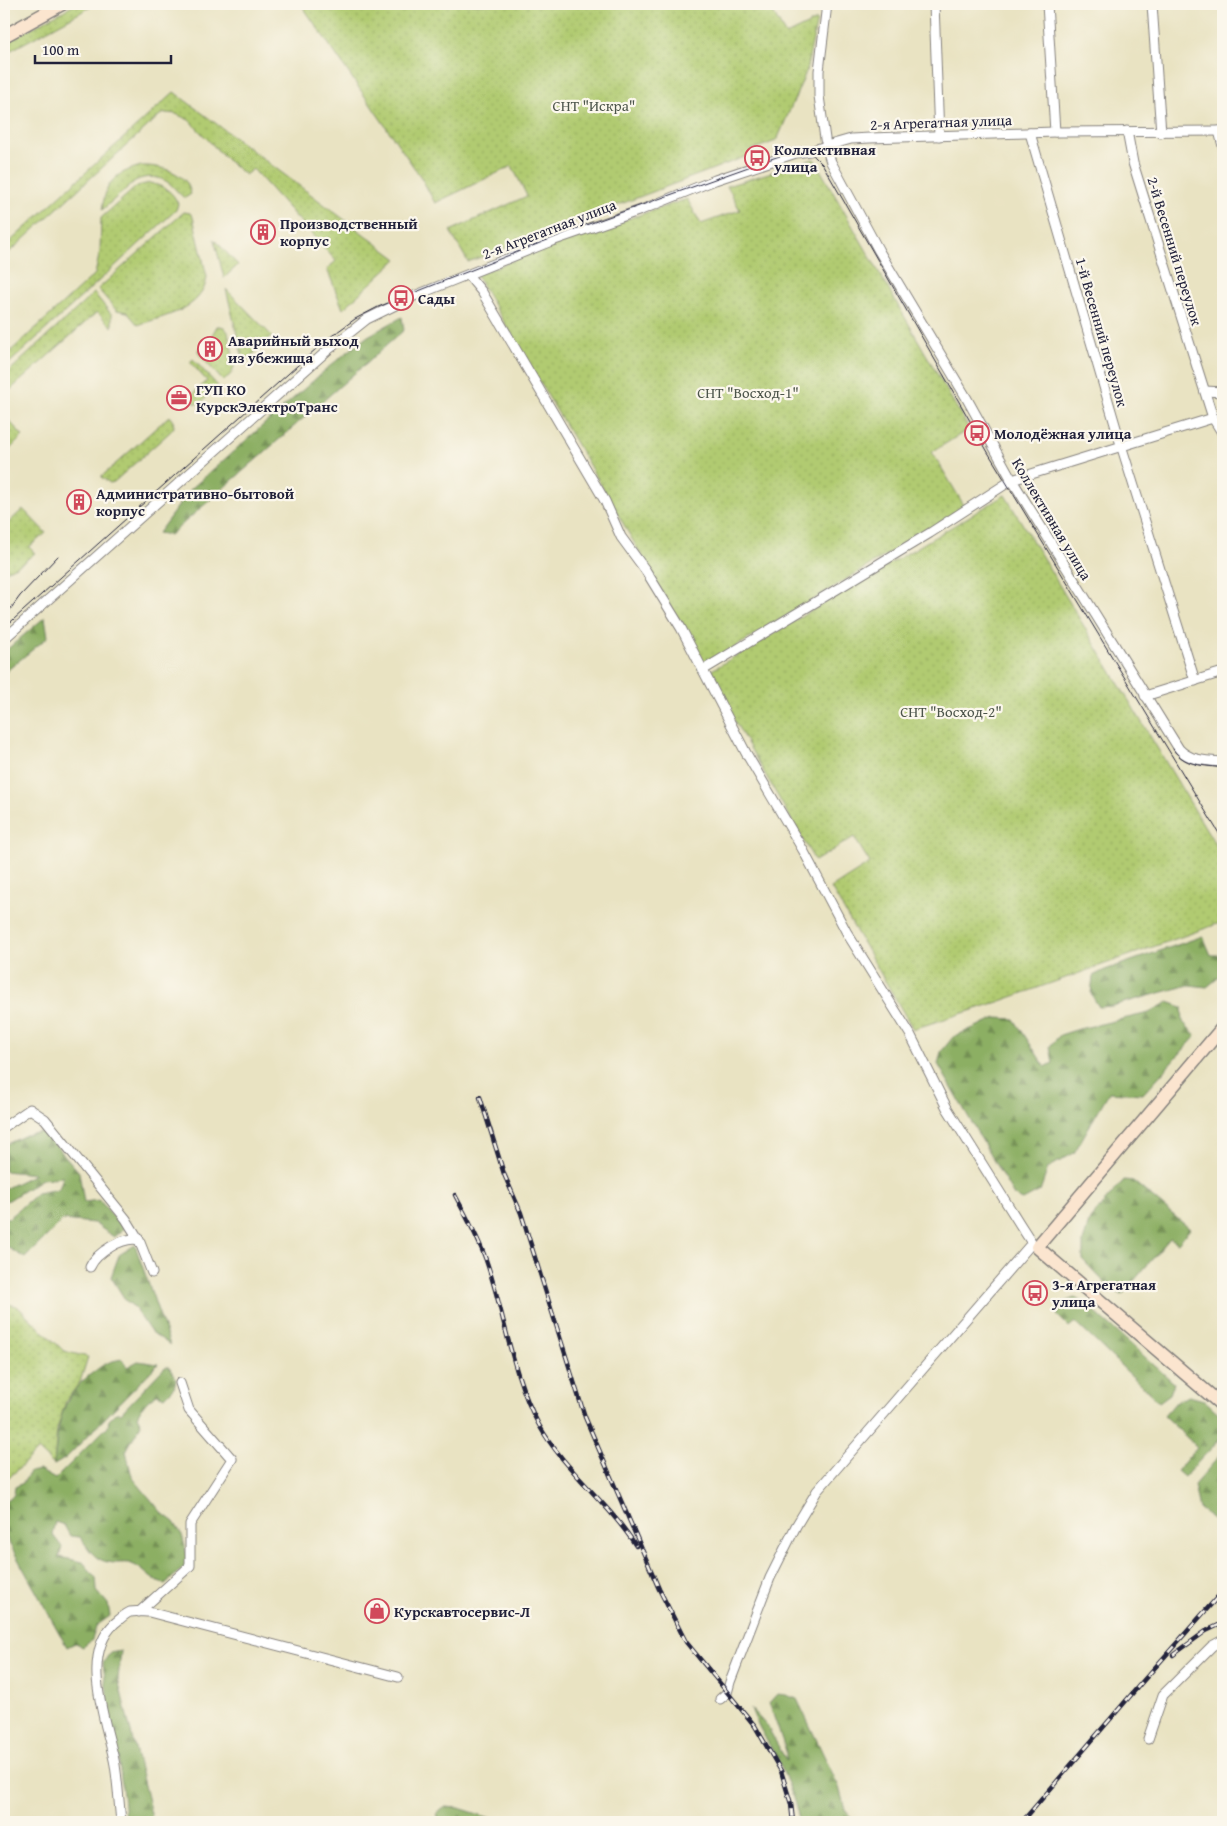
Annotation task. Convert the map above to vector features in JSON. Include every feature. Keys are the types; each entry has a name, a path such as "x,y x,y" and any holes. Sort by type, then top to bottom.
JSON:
{"street":[{"path":"4,36 62,4"},
{"name":"Коллективная улица","path":"828,4 819,71 819,96 825,147 831,162 870,234 966,397 1012,480 1179,750 1185,756 1195,759 1223,762"},
{"path":"934,4 939,136"},
{"path":"1048,4 1055,132"},
{"path":"1152,4 1161,133"},
{"name":"2-я Агрегатная улица","path":"4,639 328,350 367,319 414,296 548,242 641,210 715,180 796,153 810,151 851,139 1055,132 1127,131 1161,133 1221,131"},
{"name":"2-й Весенний переулок","path":"1127,131 1140,187 1213,418 1223,434"},
{"path":"1221,131 1223,146"},
{"name":"1-й Весенний переулок","path":"1030,133 1121,445 1195,681"},
{"path":"468,275 482,292 605,501 621,537 646,571 681,628 746,753 803,850 847,934 910,1034 947,1108 1035,1245 1223,1406"},
{"path":"1205,391 1223,392"},
{"path":"703,670 930,533 1012,480 1213,418"},
{"path":"1145,696 1223,672"},
{"path":"720,1699 727,1693 770,1578 796,1526 817,1491 1035,1245 1223,1027"},
{"path":"4,1127 30,1109 45,1119 126,1219 139,1240 152,1273"},
{"path":"90,1267 97,1256 107,1248 133,1239 139,1240"},
{"path":"139,1612 190,1566 190,1524 232,1459 189,1410 180,1382"},
{"path":"121,1822 115,1765 98,1684 99,1652 111,1627 130,1612 149,1612 398,1677"},
{"path":"1148,1739 1163,1695 1212,1646 1223,1640"}],"green space":[{"path":"76,4 96,4 4,54 4,43"},
{"name":"СНТ \"Искра\"","path":"301,4 768,4 786,35 817,20 806,72 778,138 773,142 749,151 750,155 468,262 450,231 527,196 512,166 435,203 422,179"},
{"path":"174,92 397,259 343,309 327,269 336,261 253,169 245,175 226,159 189,120 176,114 166,113 160,115 4,257 4,247"},
{"name":"СНТ \"Восход-1\"","path":"814,159 969,429 932,452 965,507 704,666 607,495 476,275 556,243 687,199 701,224 740,210 727,186"},
{"path":"141,166 153,166 178,175 187,183 191,194 185,198 162,179 144,178 135,181 102,210 106,192 112,180 124,172"},
{"path":"150,183 170,192 178,204 176,210 4,368 4,357 95,274 100,251 101,218 137,186"},
{"path":"184,212 190,213 193,217 207,277 204,288 198,297 181,310 138,325 127,312 116,310 98,289"},
{"path":"214,239 238,265 224,278"},
{"path":"226,289 272,336 244,363"},
{"path":"94,293 112,315 112,327 97,312 10,390 4,383 4,376"},
{"path":"402,317 404,330 170,535 158,533 191,489 331,365 368,336"},
{"path":"217,326 224,327 228,332 235,364 231,374 223,381 199,354 198,350 211,337"},
{"path":"193,359 218,386 201,402 196,404 188,398 207,381 190,362"},
{"path":"4,415 23,436 4,455"},
{"path":"169,416 173,421 174,427 170,432 114,482 110,483 101,477"},
{"name":"СНТ \"Восход-2\"","path":"1005,495 1223,857 1223,922 998,1002 913,1029 831,888 870,863 854,837 815,861 707,673"},
{"path":"23,509 46,533 29,547 35,553 24,562 4,572 4,527"},
{"path":"45,617 48,637 4,673 4,652"},
{"path":"1203,936 1211,955 1223,955 1223,974 1207,987 1189,985 1112,1006 1099,1007 1091,994 1093,976 1105,970"},
{"path":"1168,1002 1182,1007 1183,1022 1196,1036 1143,1094 1109,1092 1074,1153 1048,1168 1040,1191 1023,1200 1014,1196 938,1064 941,1052 953,1037 996,1018 1014,1019 1045,1067 1053,1063 1050,1046 1060,1035 1149,1013"},
{"path":"44,1132 79,1172 84,1202 99,1200 124,1228 114,1237 94,1223 63,1220 25,1258 4,1245 4,1218 9,1218 37,1193 59,1189 63,1177 42,1179 9,1200 4,1201 4,1189 35,1174 4,1171 5,1145 26,1135"},
{"path":"1124,1180 1133,1181 1190,1229 1178,1243 1170,1238 1122,1295 1108,1286 1083,1260 1083,1242 1090,1219"},
{"path":"135,1245 170,1345 150,1331 134,1307 126,1301 111,1277 119,1255"},
{"path":"1075,1298 1087,1305 1174,1383 1170,1394 1159,1402 1075,1322 1069,1327 1057,1315 1064,1302"},
{"path":"4,1303 17,1306 64,1351 88,1357 80,1382 66,1401 57,1429 54,1465 38,1450 9,1478 4,1468"},
{"path":"122,1359 127,1367 138,1361 158,1364 66,1458 54,1465 59,1426 66,1404 72,1393 80,1383 99,1368 109,1362"},
{"path":"165,1367 169,1367 176,1379 174,1388 165,1397 157,1394 143,1406 137,1416 141,1424 126,1451 132,1477 162,1513 174,1522 182,1535 187,1555 187,1565 165,1584 160,1583 132,1564 99,1559 80,1537 70,1536 64,1525 55,1522 52,1534 62,1547 59,1557 83,1562 96,1578 97,1591 108,1604 110,1616 96,1626 92,1640 83,1647 75,1643 67,1647 4,1534 4,1501 14,1495 15,1487 23,1483 30,1472 39,1470 55,1479 108,1426 109,1420 116,1413 121,1413"},
{"path":"1189,1396 1204,1400 1223,1417 1223,1436 1184,1477 1177,1471 1197,1447 1164,1416 1177,1401"},
{"path":"1223,1452 1223,1526 1199,1509 1194,1485"},
{"path":"121,1651 118,1679 153,1822 125,1822 122,1782 103,1663 110,1653"},
{"path":"777,1694 797,1699 839,1787 845,1809 854,1822 800,1822 782,1770 751,1709 767,1726 786,1760 786,1751 769,1703"},
{"path":"444,1807 459,1808 503,1822 441,1822 436,1814"}],"tram line":[{"path":"4,628 326,340 355,319 378,307 583,226 794,151 809,151 823,165 989,454 1223,840"},
{"path":"4,618 20,596 58,556"},
{"path":"1173,749 1178,755 1189,762 1223,768"}],"railway":[{"path":"480,1097 504,1174 521,1213 585,1417 659,1589 686,1642 755,1726 781,1771 791,1804 793,1822"},
{"path":"455,1195 476,1235 486,1260 515,1365 529,1405 539,1425 561,1457 613,1515 636,1546"},
{"path":"1022,1822 1223,1591"},
{"path":"1173,1655 1206,1631 1223,1623"}],"place":[{"name":"Коллективная улица","path":"757,158"},
{"name":"Производственный корпус","path":"263,232"},
{"name":"Сады","path":"401,298"},
{"name":"Аварийный выход из убежища","path":"210,349"},
{"name":"ГУП КО КурскЭлектроТранс","path":"179,398"},
{"name":"Молодёжная улица","path":"977,433"},
{"name":"Административно-бытовой корпус","path":"79,502"},
{"name":"3-я Агрегатная улица","path":"1035,1293"},
{"name":"Курскавтосервис-Л","path":"377,1611"}]}
